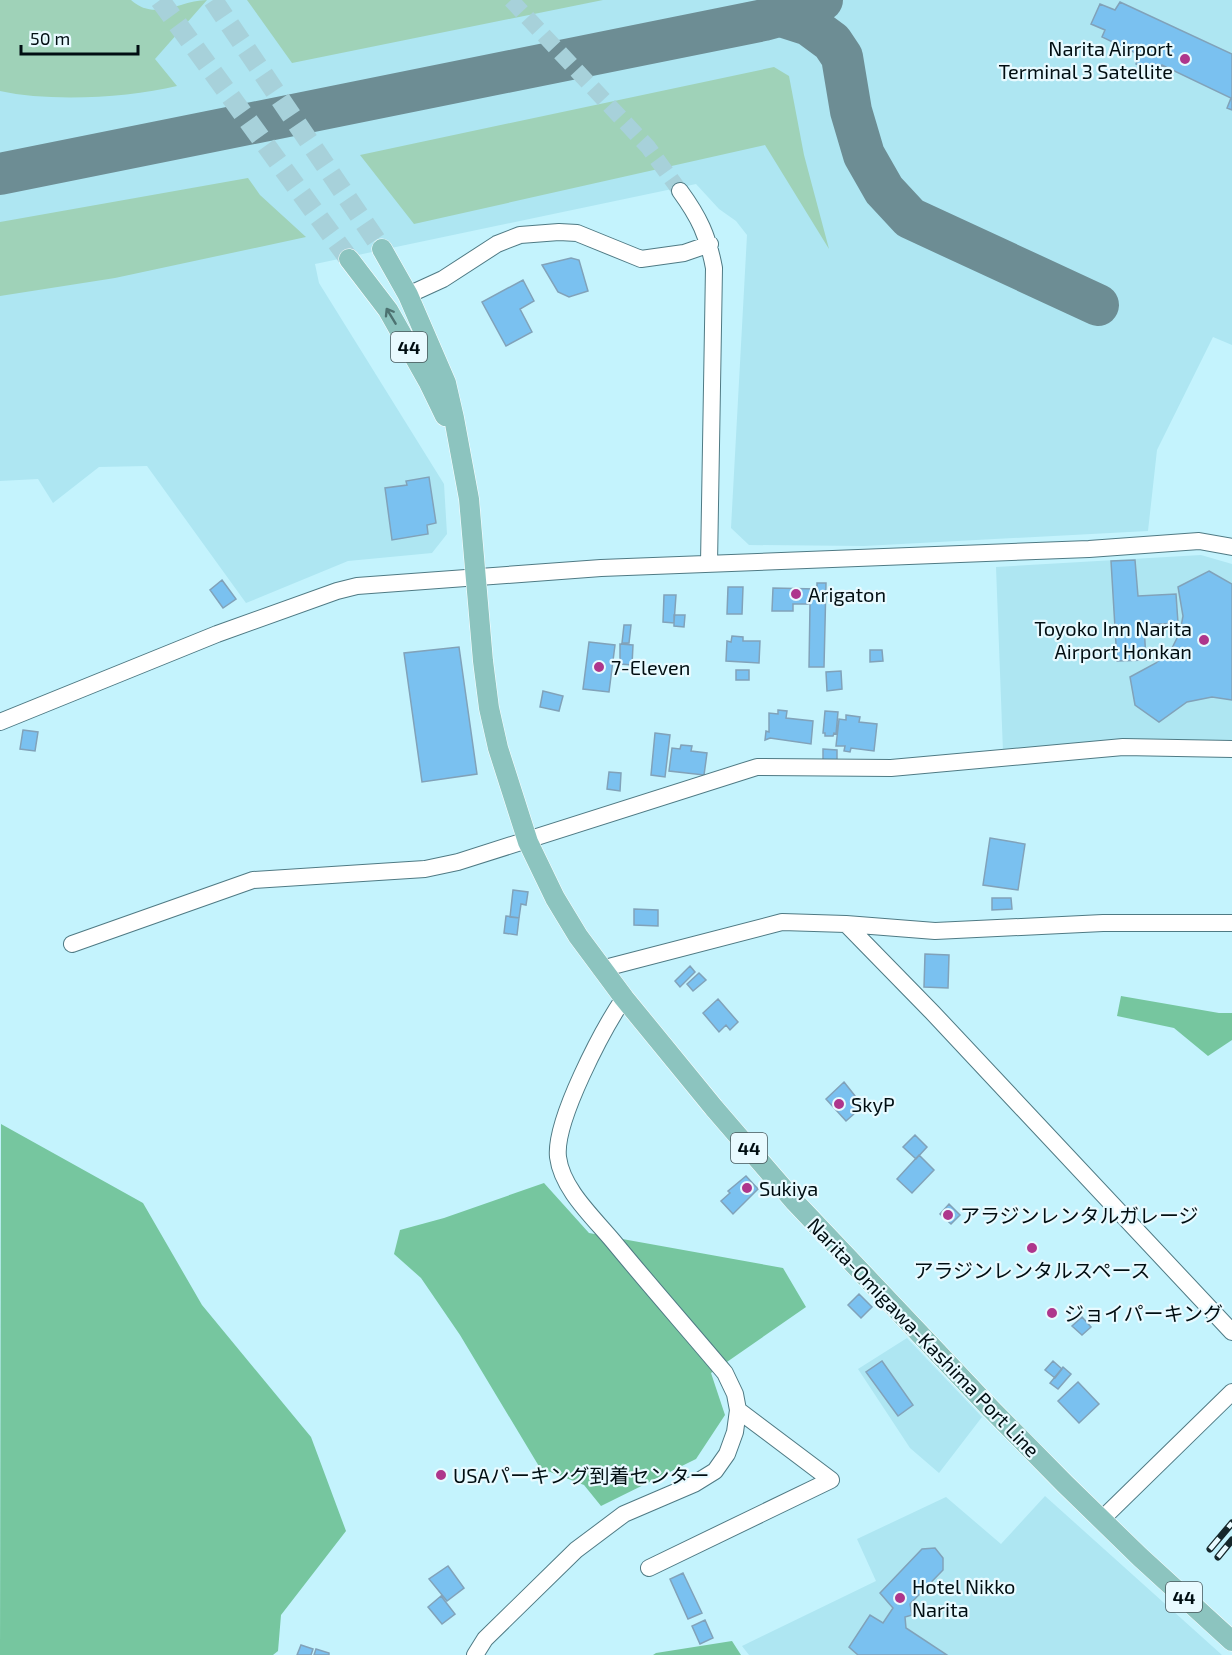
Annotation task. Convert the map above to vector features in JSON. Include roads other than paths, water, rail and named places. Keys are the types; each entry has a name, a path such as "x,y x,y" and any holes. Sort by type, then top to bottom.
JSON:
{"main road":[{"name":"Narita-Omigawa-Kashima Port Line","path":"382,249 408,295 446,383 469,499 489,708 498,748 528,842 555,898 578,936 624,999 795,1202 990,1408 1101,1520 1232,1641"},
{"name":"Narita-Omigawa-Kashima Port Line","path":"349,259 388,310 428,381 457,443"}],"street":[{"path":"680,191 697,215 710,244 714,268 709,564"},
{"path":"408,295 443,279 496,244 520,235 577,233 642,259 684,253 710,244"},
{"path":"0,722 217,634 357,586 476,576 1089,549 1199,541 1232,547"},
{"path":"72,944 253,880 425,869 458,862 528,842 757,767 891,768 1123,747 1232,749"},
{"path":"601,969 782,922 935,931 1102,923 1232,923"},
{"path":"846,924 932,1012 1232,1332"},
{"path":"475,1655 485,1639 576,1550 624,1514 694,1484 715,1471 727,1454 735,1432 738,1410 735,1394 725,1374 576,1195 563,1175 558,1157 564,1117 600,1038 624,999"},
{"path":"1101,1520 1232,1392"},
{"path":"649,1568 831,1480 738,1410"}],"tunnel":[{"path":"160,0 349,259"},
{"path":"213,0 382,249"},
{"path":"511,0 648,147 680,191"}],"railway":[{"path":"1210,1549 1232,1523"},
{"path":"1218,1557 1232,1540"}],"place":[{"name":"Narita Airport Terminal 3 Satellite","path":"1185,59"},
{"name":"Arigaton","path":"796,594"},
{"name":"Toyoko Inn Narita Airport Honkan","path":"1204,640"},
{"name":"7-Eleven","path":"599,667"},
{"name":"SkyP","path":"839,1104"},
{"name":"Sukiya","path":"747,1188"},
{"name":"アラジンレンタルガレージ","path":"948,1215"},
{"name":"アラジンレンタルスペース","path":"1032,1248"},
{"name":"ジョイパーキング","path":"1052,1313"},
{"name":"USAパーキング到着センター","path":"441,1475"},
{"name":"Hotel Nikko Narita","path":"900,1598"}]}
